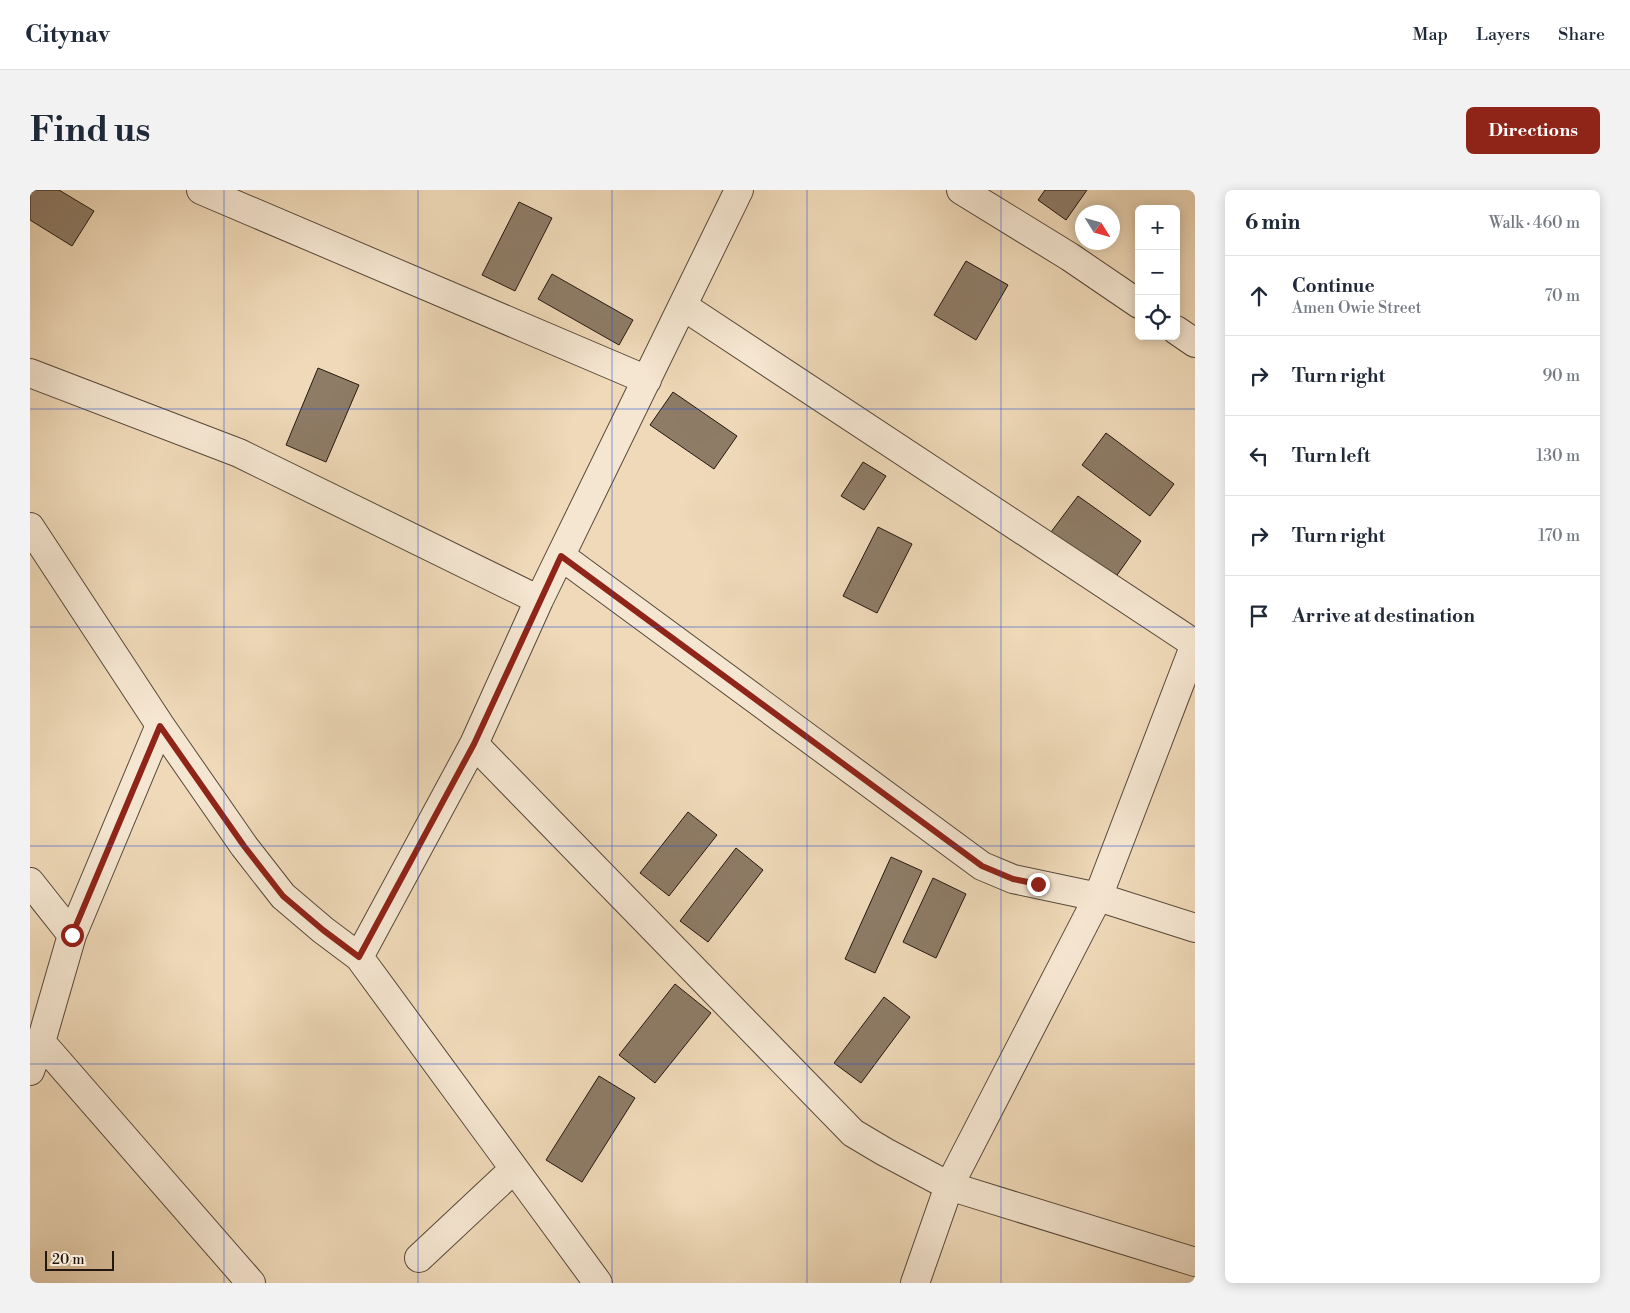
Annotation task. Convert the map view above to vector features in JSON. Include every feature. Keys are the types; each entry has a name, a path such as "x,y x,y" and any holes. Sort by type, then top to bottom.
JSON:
{"street":[{"path":"201,190 647,380"},
{"path":"359,957 474,744 539,600 739,190"},
{"path":"961,190 1070,257 1135,301"},
{"path":"682,306 1195,644 1098,897 949,1186 915,1283"},
{"path":"1180,333 1195,343"},
{"path":"30,373 240,453 539,600"},
{"path":"30,526 160,726 244,846 283,896 359,957 598,1283"},
{"path":"561,556 982,866 1013,879 1098,897 1195,928"},
{"path":"30,1071 41,1042 72,935 160,726"},
{"path":"474,744 853,1133 949,1186 1195,1262"},
{"path":"30,882 72,935"},
{"path":"41,1042 251,1283"},
{"path":"419,1258 514,1169"}],"building":[{"path":"30,190 59,190 94,211 72,246 30,220"},
{"path":"1045,190 1087,190 1066,220 1038,200"},
{"path":"519,202 552,218 515,291 482,275"},
{"path":"966,261 1008,285 976,340 934,315"},
{"path":"552,274 633,320 619,345 538,299"},
{"path":"318,368 359,385 326,462 286,445"},
{"path":"673,392 737,436 714,469 650,425"},
{"path":"1106,433 1174,484 1150,516 1082,465"},
{"path":"863,462 886,476 864,510 841,496"},
{"path":"1078,496 1141,541 1115,578 1051,532"},
{"path":"878,527 912,544 877,613 843,596"},
{"path":"688,812 717,835 669,896 640,873"},
{"path":"736,848 763,870 708,942 680,921"},
{"path":"891,857 922,871 875,973 845,959"},
{"path":"933,878 966,894 936,958 903,942"},
{"path":"675,984 711,1013 655,1083 619,1055"},
{"path":"884,997 910,1017 861,1083 834,1063"},
{"path":"599,1076 635,1098 582,1182 546,1160"}],"route":[{"path":"72,935 160,726 244,846 283,896 359,957 474,744 561,556 982,866 1013,879 1038,884"}]}
